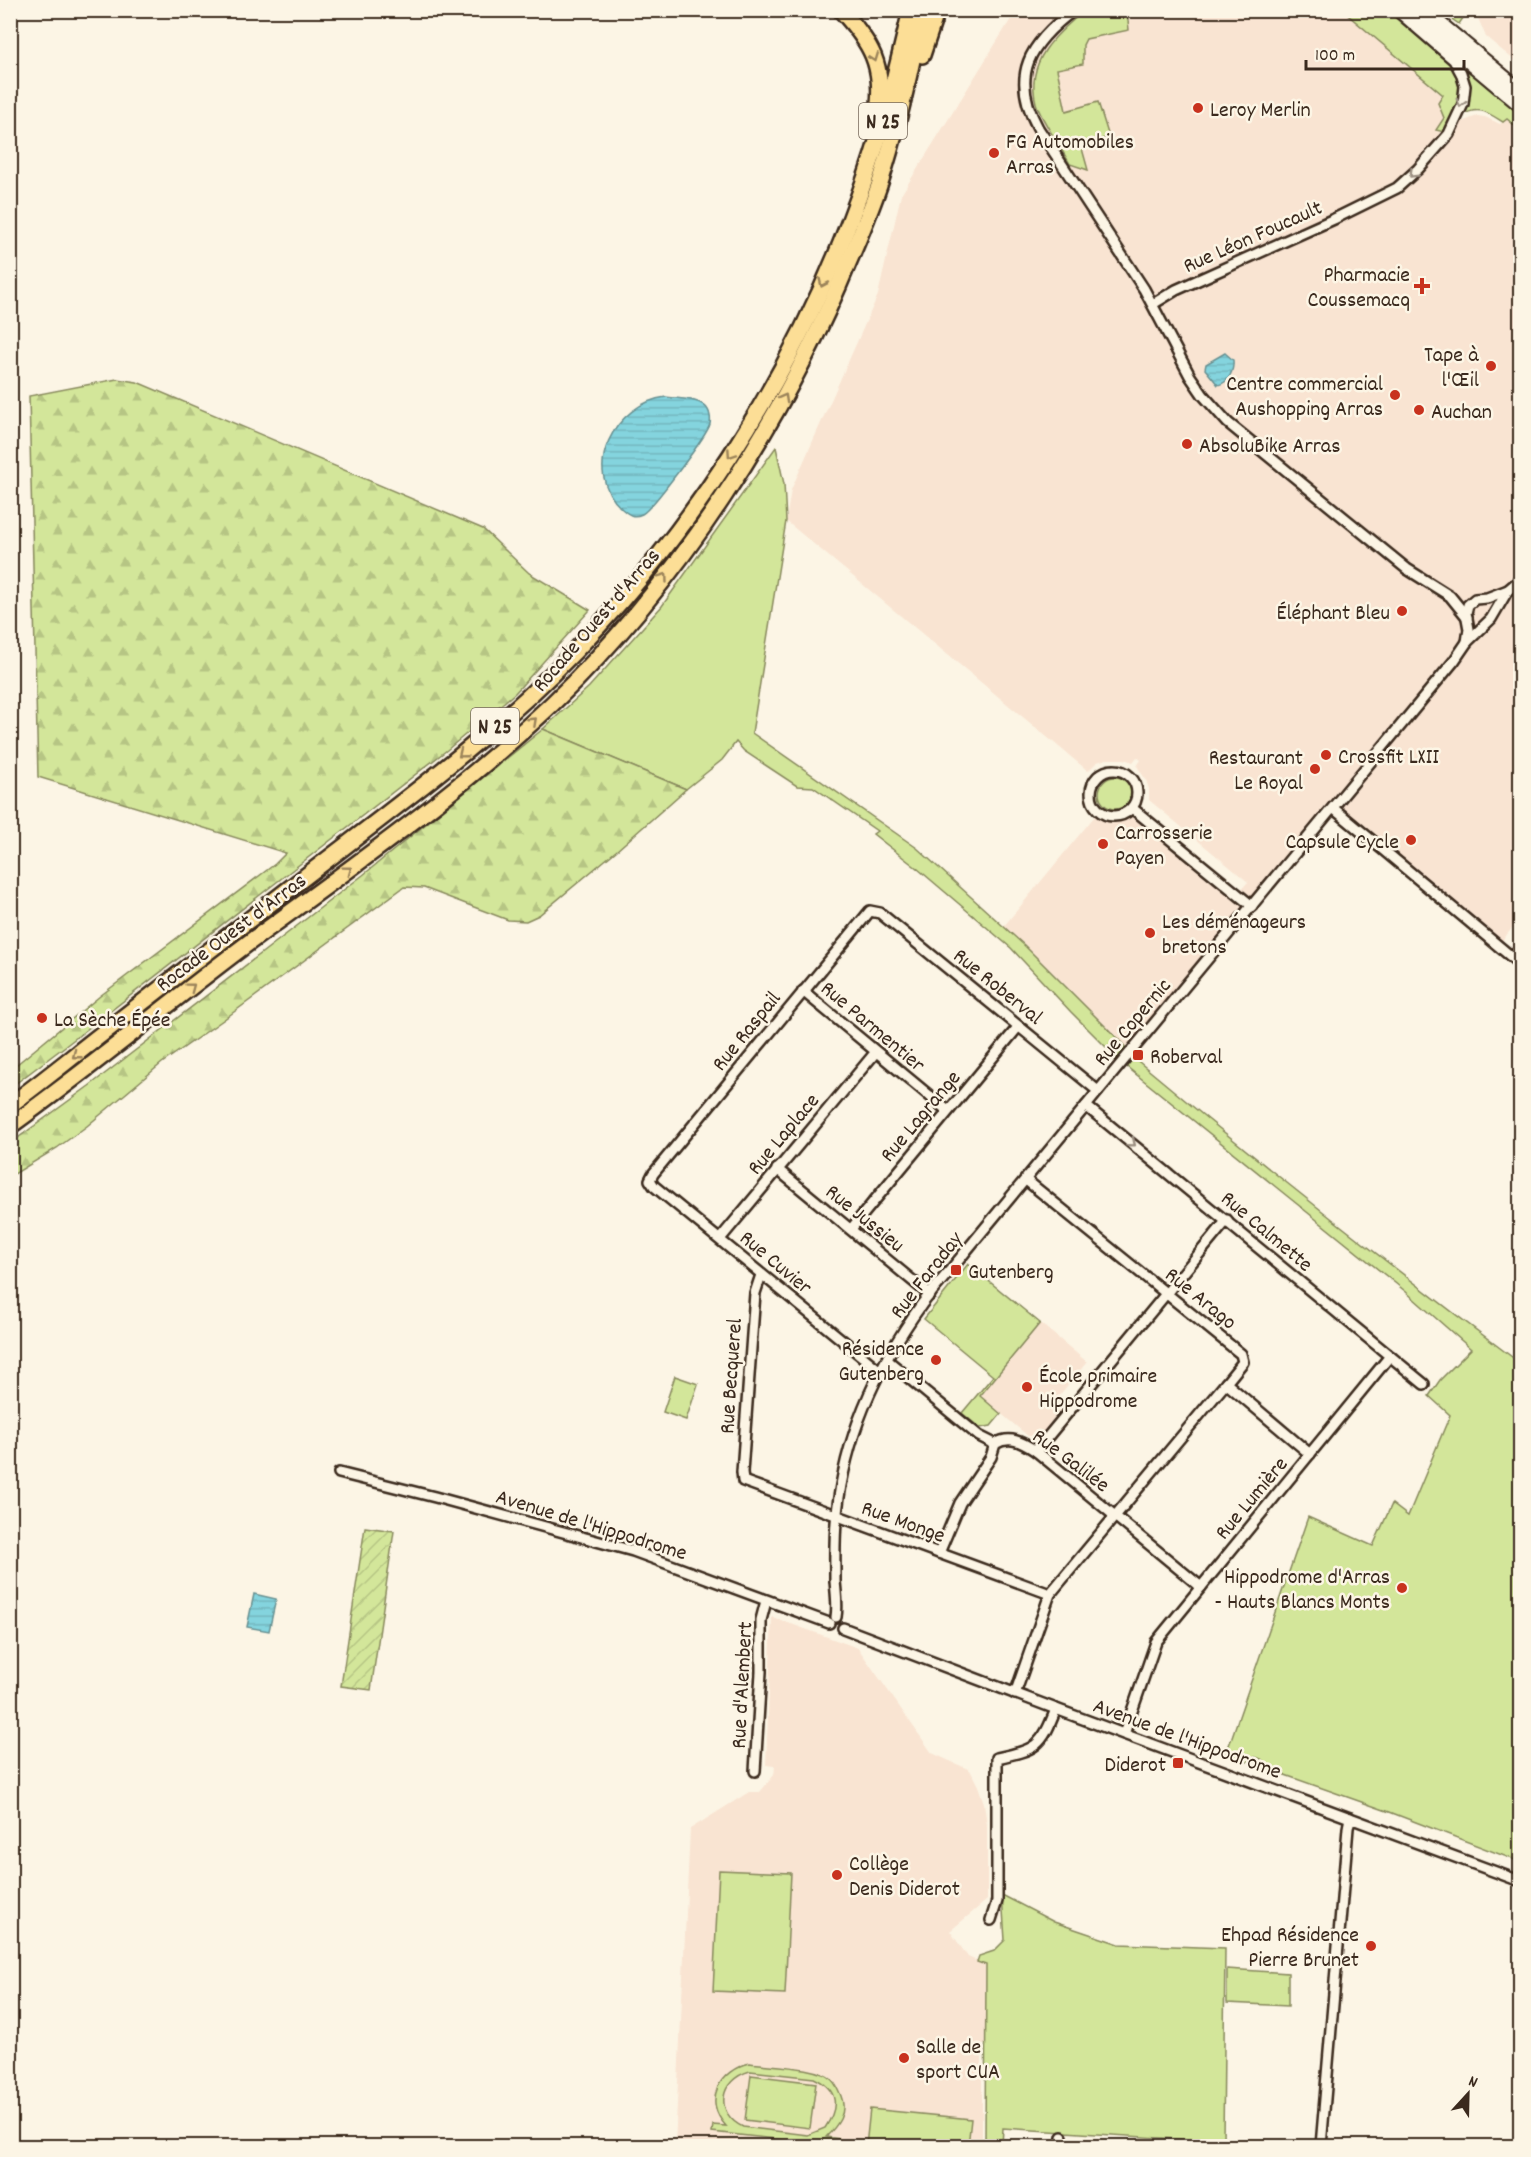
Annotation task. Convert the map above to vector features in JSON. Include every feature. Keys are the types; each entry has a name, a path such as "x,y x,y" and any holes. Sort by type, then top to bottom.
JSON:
{"highway":[{"path":"841,10 864,37 876,59 880,83 874,130 846,229"},
{"name":"Rocade Ouest d'Arras","path":"10,1105 438,773 515,708 573,653 615,608 659,555 738,445 797,339 846,229 866,177 883,121 911,10"},
{"name":"Rocade Ouest d'Arras","path":"10,1126 482,766 576,680 656,588 754,450 816,337 853,253 884,172 911,65 922,10"},
{"path":"884,172 937,10"}],"main road":[{"path":"1408,10 1521,104"},
{"path":"1423,10 1521,91"}],"street":[{"path":"1074,10 1052,27 1036,44 1027,67 1026,100 1038,128 1153,304 1190,376 1203,395 1228,423 1407,569 1450,596 1474,625 1489,622 1493,614 1492,606 1487,601 1450,596"},
{"name":"Rue Léon Foucault","path":"1153,304 1176,290 1397,188 1449,135 1463,104 1465,86 1461,73 1454,60 1396,10"},
{"name":"Rue Copernic","path":"1478,599 1508,590 1521,580"},
{"name":"Rue Copernic","path":"1098,1091 1454,661 1467,642 1489,622 1508,590"},
{"path":"1467,642 1468,605 1478,599"},
{"path":"1112,769 1130,776 1136,784 1137,794 1132,808 1119,816 1099,811 1090,793 1092,783 1098,775 1112,769"},
{"path":"1132,808 1252,906"},
{"path":"1332,808 1521,964"},
{"name":"Rue Raspail","path":"650,1180 652,1174 802,991 866,915 870,911 875,911"},
{"name":"Rue Roberval","path":"875,911 1098,1091"},
{"name":"Rue Parmentier","path":"802,991 948,1111"},
{"name":"Rue Lagrange","path":"851,1229 1018,1027"},
{"name":"Rue Laplace","path":"720,1239 875,1053"},
{"name":"Rue Faraday","path":"832,1620 836,1515 848,1454 859,1418 880,1371 909,1323 930,1295 1098,1091"},
{"name":"Rue Calmette","path":"1086,1106 1424,1384"},
{"name":"Rue Jussieu","path":"777,1169 930,1295"},
{"name":"Rue Cuvier","path":"650,1180 669,1199 880,1371"},
{"name":"Rue Arago","path":"1026,1180 1241,1354 1243,1362 1226,1383"},
{"path":"1036,1451 1227,1220"},
{"name":"Rue Becquerel","path":"744,1481 742,1472 755,1293 761,1275"},
{"name":"Rue Lumière","path":"1124,1734 1153,1648 1390,1356"},
{"name":"Rue Galilée","path":"887,1360 980,1437 995,1444 1004,1439 1015,1440 1036,1451 1201,1587"},
{"path":"1015,1694 1050,1594 1226,1383 1311,1454"},
{"path":"939,1553 960,1503 991,1456 995,1444"},
{"name":"Avenue de l'Hippodrome","path":"339,1473 633,1551 766,1601 832,1620 842,1620 843,1628 1521,1881"},
{"name":"Rue Monge","path":"744,1481 1050,1594"},
{"name":"Rue d'Alembert","path":"755,1771 762,1620 766,1601"},
{"path":"991,1920 997,1901 997,1758 1037,1746 1046,1734 1056,1709"},
{"path":"1321,2146 1350,1818"}],"shaded area":[{"path":"1016,11 1085,11 1062,29 1048,125 1057,141 1088,170 1081,145 1109,137 1099,103 1066,112 1057,68 1083,45 1086,39 1105,34 1129,21 1127,11 1343,11 1443,96 1438,103 1444,118 1436,131 1449,134 1462,122 1477,116 1500,124 1507,118 1520,130 1520,918 1498,946 1332,808 1130,1053 1004,926 1099,811 1119,816 1132,808 1238,893 1248,882 1149,800 1146,780 1137,766 1141,760 1137,757 1133,762 1124,759 1107,759 1097,762 1088,771 786,521 791,490 878,295 901,195"},
{"path":"1475,11 1520,11 1520,65 1486,37"},
{"name":"École primaire Hippodrome","path":"1040,1323 1087,1362 1058,1397 1062,1408 1040,1436 1028,1436 980,1396"},
{"name":"Collège Denis Diderot","path":"772,1617 858,1648 932,1753 970,1770 978,1786 984,1803 987,1825 987,1900 950,1931 968,1957 986,1965 986,2045 982,2045 982,2146 675,2146 690,1829 749,1792 760,1792 774,1775 775,1766 766,1765"}],"green space":[{"path":"1085,10 1127,11 1129,30 1086,39 1083,45 1083,64 1057,69 1066,111 1098,102 1109,137 1081,145 1088,170 1070,164 1038,109 1034,88 1035,74 1045,50"},
{"path":"1343,11 1390,11 1448,59 1459,82 1460,98 1444,132 1436,130 1444,118 1438,103 1443,95"},
{"path":"1440,11 1463,11 1463,18 1459,24"},
{"path":"1459,59 1520,110 1520,130 1507,119 1503,122 1478,110 1461,116 1467,104"},
{"path":"117,379 137,382 483,529 529,573 590,610 515,693 447,750 11,1087 11,1069 100,996 275,864 286,853 38,777 29,396"},
{"name":"Hippodrome d'Arras - Hauts Blancs Monts","path":"776,447 784,484 786,521 752,733 917,848 1024,945 1139,1062 1327,1215 1520,1363 1520,1862 1271,1770 1261,1759 1255,1757 1247,1762 1226,1754 1308,1517 1373,1546 1392,1504 1408,1516 1450,1415 1429,1396 1440,1380 1471,1349 1405,1291 1122,1063 1011,948 873,834 877,831 813,787 797,786 744,751 736,742 722,760 686,789 543,729 589,687 662,606"},
{"path":"543,729 686,789 539,915 526,921 508,920 424,888 404,887 162,1063 87,1126 57,1148 11,1176 11,1143 89,1086 363,875"},
{"path":"1115,777 1126,782 1131,793 1126,804 1115,809 1104,804 1099,793 1104,782"},
{"path":"968,1264 1040,1323 980,1396 1001,1414 991,1426 980,1428 962,1413 993,1376 924,1319"},
{"path":"675,1376 698,1384 686,1420 663,1412"},
{"path":"365,1527 394,1531 371,1690 341,1686"},
{"path":"719,1870 791,1873 785,1994 713,1991"},
{"path":"1002,1895 1054,1922 1119,1944 1225,1948 1223,2142 1003,2128 1002,2146 985,2146 986,1965 977,1962 979,1956 994,1951 1005,1940"},
{"path":"1227,1969 1288,1973 1288,2006 1227,2003"},
{"path":"750,2063 793,2067 826,2075 836,2086 843,2102 842,2114 826,2137 839,2139 838,2146 712,2132 713,2125 726,2126 715,2106 718,2087 730,2072","holes":["750,2071 814,2078 828,2088 832,2094 834,2106 825,2128 808,2135 743,2127 734,2121 724,2106 724,2097 732,2082 740,2075"]},
{"path":"751,2075 816,2083 810,2128 745,2120"},
{"path":"870,2109 971,2119 968,2146 866,2146"}],"water":[{"path":"1225,353 1233,360 1233,368 1228,379 1218,385 1205,369 1206,364"},
{"path":"666,397 701,403 709,411 710,424 690,456 656,500 642,514 631,515 622,509 609,493 604,476 604,458 609,441 618,425 632,412 648,402"},
{"path":"254,1594 276,1599 269,1631 247,1627"}],"place":[{"name":"Leroy Merlin","path":"1198,108"},
{"name":"FG Automobiles Arras","path":"994,153"},
{"name":"Pharmacie Coussemacq","path":"1422,286"},
{"name":"Tape à l'Œil","path":"1491,366"},
{"name":"Centre commercial Aushopping Arras","path":"1395,395"},
{"name":"Auchan","path":"1419,410"},
{"name":"AbsoluBike Arras","path":"1187,444"},
{"name":"Éléphant Bleu","path":"1402,611"},
{"name":"Crossfit LXII","path":"1326,755"},
{"name":"Restaurant Le Royal","path":"1315,769"},
{"name":"Capsule Cycle","path":"1411,840"},
{"name":"Carrosserie Payen","path":"1103,844"},
{"name":"Les déménageurs bretons","path":"1150,933"},
{"name":"La Sèche Épée","path":"42,1018"},
{"name":"Roberval","path":"1138,1055"},
{"name":"Gutenberg","path":"956,1270"},
{"name":"Résidence Gutenberg","path":"936,1360"},
{"name":"École primaire Hippodrome","path":"1027,1387"},
{"name":"Hippodrome d'Arras - Hauts Blancs Monts","path":"1402,1588"},
{"name":"Diderot","path":"1178,1763"},
{"name":"Collège Denis Diderot","path":"837,1875"},
{"name":"Ehpad Résidence Pierre Brunet","path":"1371,1946"},
{"name":"Salle de sport CUA","path":"904,2058"}]}
